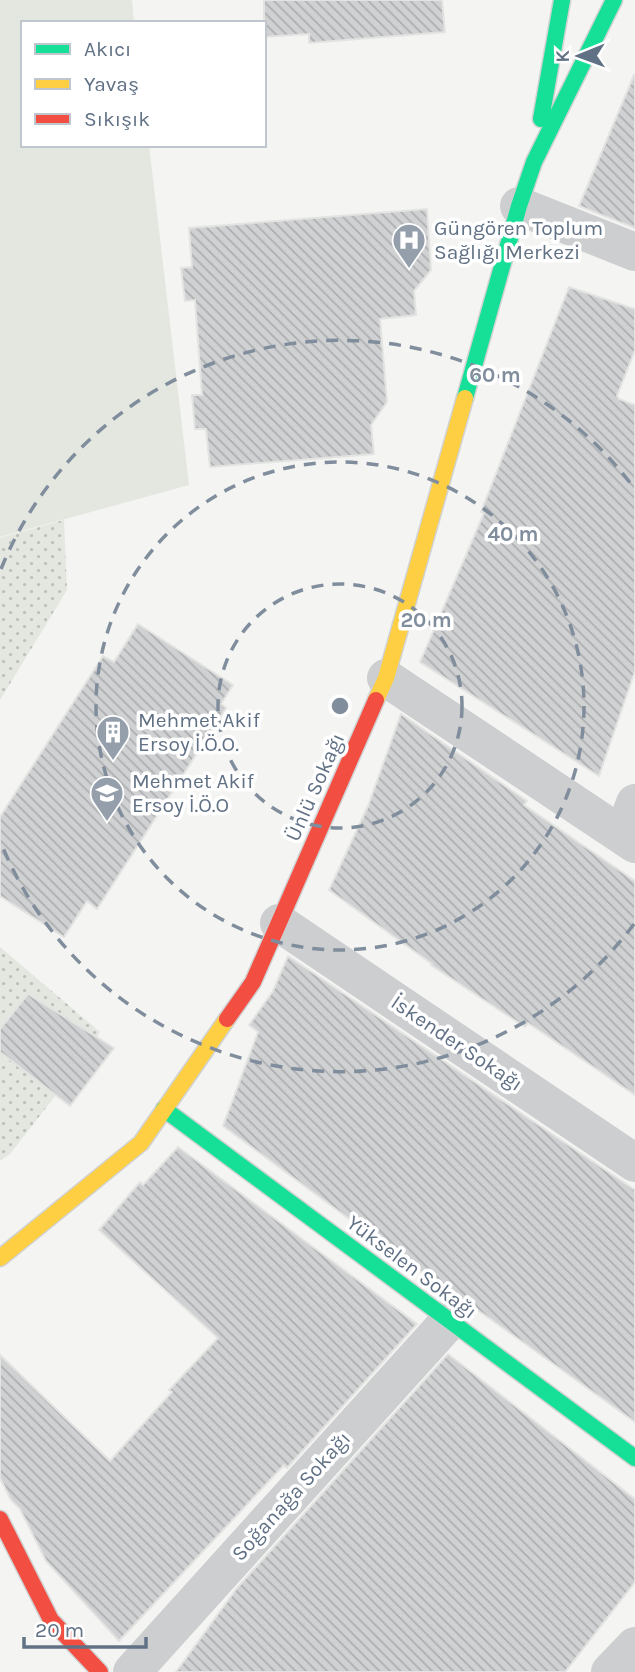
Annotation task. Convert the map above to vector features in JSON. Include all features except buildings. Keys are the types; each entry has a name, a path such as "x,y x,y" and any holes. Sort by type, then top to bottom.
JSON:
{"street":[{"path":"534,162 562,0"},
{"path":"534,162 614,0"},
{"name":"Ünlü Sokağı","path":"0,1258 141,1143 253,982 386,678 519,205 534,162"},
{"path":"519,205 635,252"},
{"path":"386,678 631,828"},
{"name":"İskender Sokağı","path":"279,923 635,1163"},
{"name":"Yükselen Sokağı","path":"164,1109 635,1458"},
{"name":"Soğanağa Sokağı","path":"132,1672 449,1321"},
{"path":"0,1519 13,1569 51,1620 100,1672"},
{"path":"610,1672 635,1646"}],"shaded area":[{"path":"0,0 132,0 134,21 21,21 21,147 149,147 189,485 0,537"},
{"path":"64,520 67,590 0,700 0,538"},
{"path":"0,947 100,1032 67,1081 10,1154 0,1161"}],"traffic: fast":[{"path":"541,119 562,0"},
{"path":"465,398 534,162 614,0"},
{"path":"164,1109 635,1458"}],"traffic: slow":[{"path":"376,700 386,678 465,398"},
{"path":"0,1258 141,1143 227,1019"}],"traffic: jam":[{"path":"227,1019 253,982 376,700"},
{"path":"0,1519 51,1620 100,1672"}],"place":[{"name":"Güngören Toplum Sağlığı Merkezi","path":"409,270"},
{"name":"Mehmet Akif Ersoy İ.Ö.O.","path":"113,762"},
{"name":"Mehmet Akif Ersoy İ.Ö.O","path":"107,823"}]}
